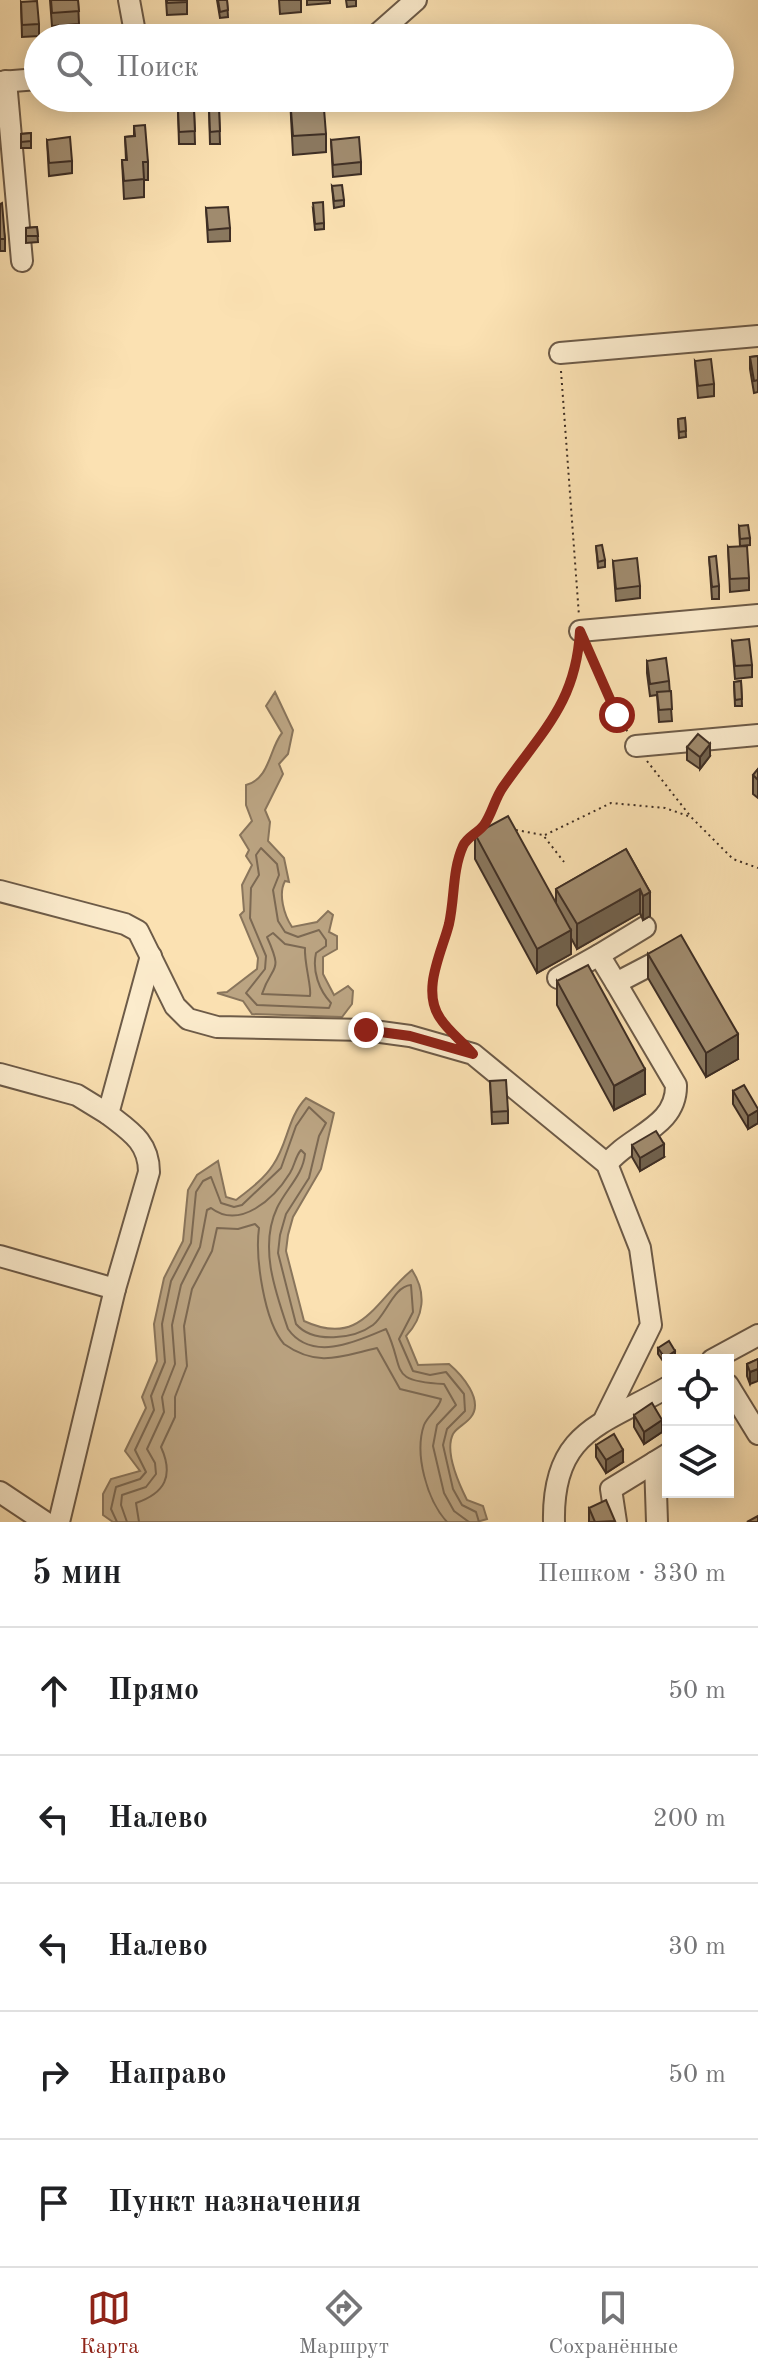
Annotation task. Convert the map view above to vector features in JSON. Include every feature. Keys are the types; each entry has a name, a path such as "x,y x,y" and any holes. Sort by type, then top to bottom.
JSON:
{"street":[{"path":"129,0 133,24"},
{"path":"389,24 416,0"},
{"path":"22,261 3,82 24,80"},
{"path":"560,353 758,336"},
{"path":"580,631 758,615"},
{"path":"636,746 758,735"},
{"path":"0,891 125,924 138,931 175,1006 188,1019 217,1027 366,1030 410,1036 473,1054 607,1164 640,1248 651,1325 605,1418"},
{"path":"558,978 645,927"},
{"path":"599,955 676,1085 676,1100 668,1115 618,1150 607,1164"},
{"path":"108,1114 151,956"},
{"path":"616,983 662,959"},
{"path":"0,1074 77,1095 140,1139 149,1154 149,1172 115,1289 59,1522"},
{"path":"0,1256 115,1289"},
{"path":"722,1354 757,1334"},
{"path":"554,1522 553,1503 561,1468 582,1437 605,1418 662,1390"},
{"path":"734,1395 758,1434"},
{"path":"616,1522 611,1489 662,1458"},
{"path":"657,1522 662,1458"},
{"path":"0,1492 45,1522"}],"path":[{"path":"475,835 486,823 502,788 551,722 578,666 580,631 560,353"},
{"path":"580,631 617,715 636,746 691,817 733,859 758,868"},
{"path":"510,830 543,835 611,803 665,808 691,817"},
{"path":"473,1054 441,1020 434,1007 433,990 459,857 465,841 486,832"},
{"path":"543,835 564,862"}],"water":[{"path":"275,692 293,730 288,754 279,764 283,774 265,810 270,822 268,841 284,858 289,882 285,881 282,898 292,927 317,922 328,911 333,915 329,932 337,936 337,949 323,957 323,974 334,995 348,986 353,991 352,1004 342,1017 252,1014 243,1001 217,993 227,992 257,969 258,958 240,915 244,911 242,885 252,865 246,856 249,850 240,835 252,821 246,805 246,785 254,782 265,770 282,733 266,706"},
{"path":"306,1098 334,1113 321,1169 293,1217 288,1235 286,1251 304,1321 324,1328 340,1329 354,1325 366,1317 412,1270 420,1287 421,1304 417,1321 406,1336 418,1365 449,1364 470,1388 474,1410 453,1434 450,1450 467,1500 483,1506 487,1519 477,1522 113,1522 103,1515 103,1494 111,1479 140,1471 125,1451 146,1408 142,1397 157,1361 154,1324 164,1278 183,1241 188,1190 197,1175 218,1161 226,1197 236,1200 261,1180 273,1165 295,1114"}],"building":[{"path":"51,0 78,0 79,11 52,13"},
{"path":"167,0 187,0 187,2 167,3"},
{"path":"218,0 227,0 228,10 220,12"},
{"path":"37,1 39,24 22,25 21,2"},
{"path":"178,112 194,112 195,131 179,132"},
{"path":"209,112 219,112 220,131 210,132"},
{"path":"291,112 324,112 326,134 293,136"},
{"path":"145,125 148,162 143,162 144,179 124,181 122,160 127,160 125,137 135,136 134,126"},
{"path":"31,133 31,141 21,142 21,134"},
{"path":"70,137 72,161 49,163 47,140"},
{"path":"359,137 361,162 333,165 331,140"},
{"path":"342,185 344,200 334,201 332,186"},
{"path":"323,202 324,223 315,224 313,203"},
{"path":"2,203 5,239 0,239"},
{"path":"228,207 230,228 208,230 206,208"},
{"path":"37,227 38,236 26,236 26,228"},
{"path":"758,356 758,380 754,381 750,357"},
{"path":"711,359 714,384 698,386 695,361"},
{"path":"685,418 686,431 679,432 678,419"},
{"path":"748,525 750,538 740,539 739,526"},
{"path":"602,545 605,560 598,562 596,546"},
{"path":"747,546 749,578 730,579 728,547"},
{"path":"716,556 719,586 712,587 709,557"},
{"path":"637,558 640,586 616,589 613,561"},
{"path":"749,639 752,665 735,666 732,641"},
{"path":"666,658 669,681 650,684 647,661"},
{"path":"741,681 742,699 735,700 734,682"},
{"path":"671,691 672,709 659,710 657,692"},
{"path":"698,734 710,744 700,757 687,747"},
{"path":"508,816 571,930 537,949 475,834"},
{"path":"626,849 650,892 643,896 640,889 577,924 556,889"},
{"path":"681,935 738,1034 706,1053 648,954"},
{"path":"588,965 645,1069 614,1086 557,981"},
{"path":"506,1080 508,1111 492,1112 490,1081"},
{"path":"744,1085 758,1109 748,1116 733,1091"},
{"path":"656,1131 664,1144 640,1158 632,1145"},
{"path":"669,1341 675,1351 662,1354 658,1348"},
{"path":"758,1359 758,1369 750,1372 747,1364"},
{"path":"652,1403 662,1420 644,1432 634,1415"},
{"path":"614,1434 623,1450 606,1460 596,1445"},
{"path":"606,1500 615,1521 595,1522 589,1508"}],"route":[{"path":"366,1030 410,1036 473,1054 441,1020 434,1007 437,960 453,903 453,882 459,857 465,841 486,823 502,788 551,722 566,695 578,666 580,631 617,715"}]}
